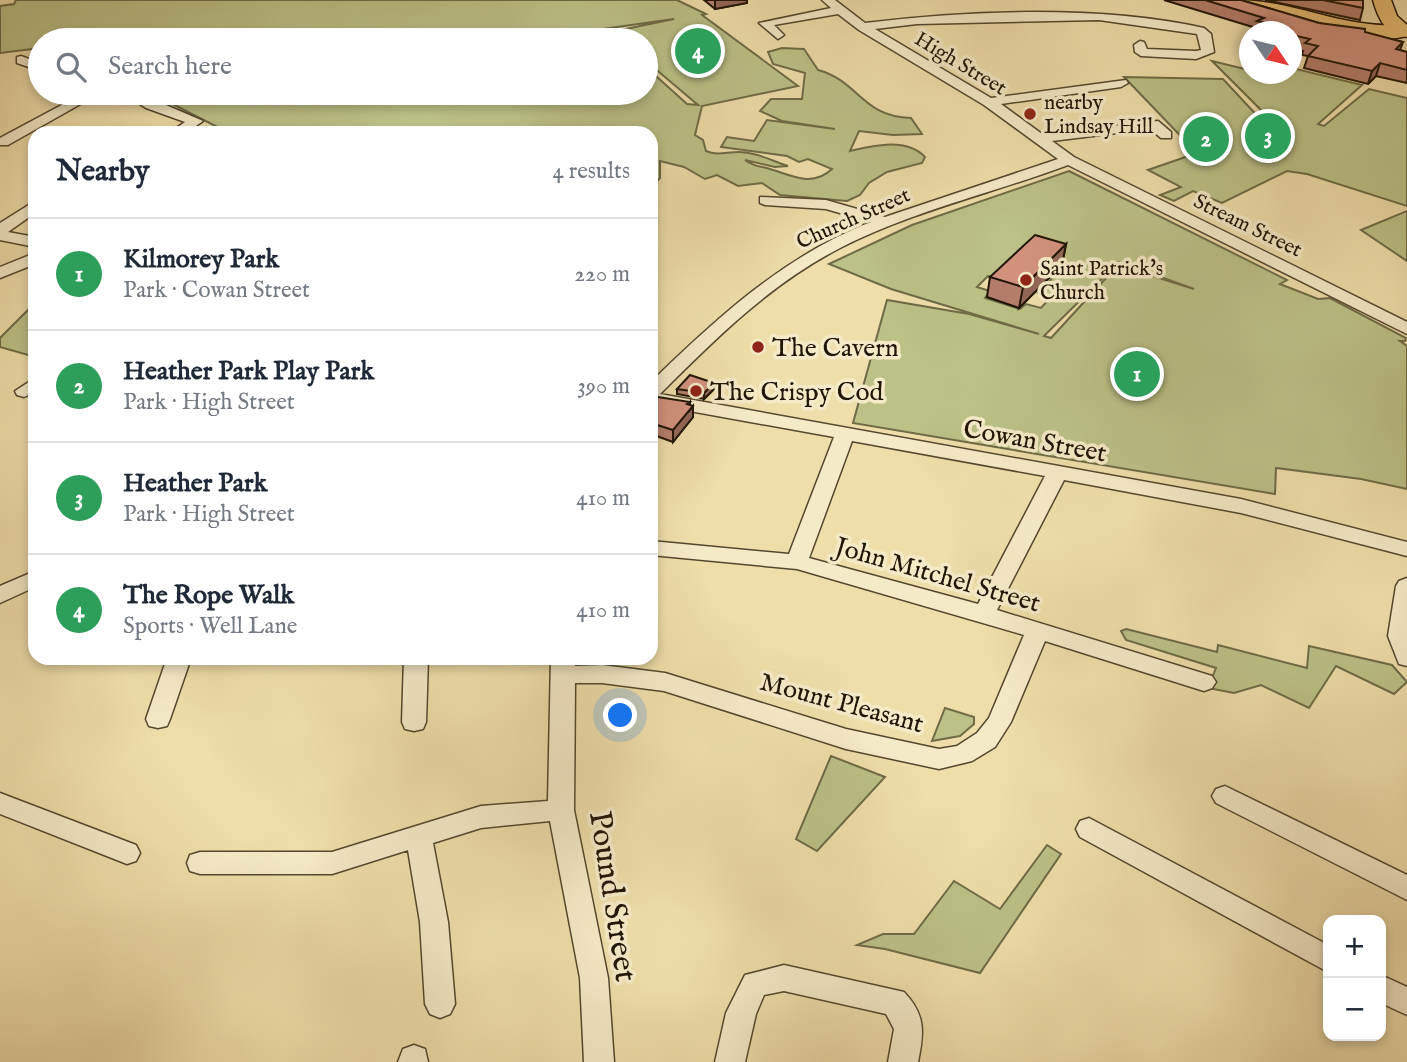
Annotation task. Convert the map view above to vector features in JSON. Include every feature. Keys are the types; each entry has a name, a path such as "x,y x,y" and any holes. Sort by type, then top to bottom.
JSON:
{"highway":[{"path":"1241,3 1337,26 1406,35"}],"main road":[{"path":"1382,0 1388,18 1406,35"}],"street":[{"name":"High Street","path":"828,0 863,27 989,102 1036,139 1069,160"},
{"path":"1241,3 1268,17 1316,28 1337,26"},
{"path":"778,35 765,23 839,10"},
{"path":"863,27 916,20 1099,16 1200,31 1205,34 1208,52 1196,55 1141,52 1140,45"},
{"path":"21,60 28,63"},
{"path":"989,102 1121,83"},
{"path":"31,126 70,105"},
{"path":"158,105 196,121 188,126"},
{"path":"1036,139 1153,124 1166,135"},
{"path":"1,142 28,128"},
{"path":"1,142 20,146"},
{"name":"Church Street","path":"658,385 705,341 787,272 808,259 885,223 1069,160"},
{"name":"Stream Street","path":"1069,160 1407,329"},
{"path":"765,200 807,200 840,205 862,211 885,223"},
{"path":"0,232 28,211"},
{"path":"0,232 28,240"},
{"path":"0,274 28,261"},
{"name":"Cowan Street","path":"658,399 1058,470 1261,510 1407,549"},
{"path":"797,562 845,434"},
{"path":"984,614 1048,496 1058,470"},
{"name":"John Mitchel Street","path":"658,549 797,562 984,614 1204,682"},
{"path":"0,595 28,581"},
{"path":"1407,586 1399,636 1407,658"},
{"name":"Mount Pleasant","path":"563,666 665,682 846,739 939,759 963,754 986,740 1011,696 1037,632"},
{"path":"158,719 177,665"},
{"path":"414,722 416,665"},
{"name":"Pound Street","path":"563,666 564,788 561,810 594,978 599,1062"},
{"path":"1224,796 1407,888"},
{"path":"0,803 127,853"},
{"path":"200,863 332,863 481,817 561,810"},
{"path":"1089,829 1323,956"},
{"path":"419,837 434,922 440,1004"},
{"path":"730,1062 741,1013 755,985 783,978 894,1002 906,1014 911,1024 903,1062"},
{"path":"1386,991 1407,1002"}],"green space":[{"path":"16,0 677,0 706,14 702,15 798,86 702,106 695,135 703,140 706,151 758,155 788,166 775,167 745,160 801,178 817,178 832,169 808,159 799,162 787,156 721,147 727,137 754,141 767,120 835,129 782,121 760,111 771,99 802,99 805,73 773,64 768,52 782,48 804,49 818,70 843,82 882,112 911,118 922,134 893,135 859,131 850,151 878,145 899,145 925,157 922,163 887,172 869,183 860,195 847,201 780,195 762,183 738,186 717,175 705,179 684,167 660,161 658,180 658,126 215,126 174,105 658,105 658,78 687,104 698,105 658,71 658,28 630,28 674,19 610,28 28,28 28,50 0,53 0,6 14,4"},
{"path":"1212,61 1239,68 1239,84 1302,84 1302,70 1362,85 1318,124 1324,126 1369,89 1407,98 1407,206 1307,174 1287,171 1222,203 1193,191 1174,201 1160,195 1181,187 1148,170 1197,153 1124,77 1223,79 1262,121 1272,121"},
{"path":"1069,171 1287,280 1280,284 1318,299 1330,298 1406,338 1405,341 1400,341 1407,346 1407,489 1361,479 1276,468 1275,494 853,423 887,300 969,314 1039,334 891,289 829,264 912,225","holes":["1030,254 1065,265 1038,293 1051,297 1041,308 1026,304 1020,309 985,298 990,291 977,287 988,276 1003,281","1119,262 1194,289 1118,265 1051,338 1044,336"]},
{"path":"1407,211 1407,261 1361,230"},
{"path":"28,310 28,355 0,347 0,338"},
{"path":"1126,629 1217,652 1218,645 1307,668 1309,646 1392,665 1407,682 1394,694 1336,666 1309,708 1261,685 1234,693 1208,688 1216,668 1126,640 1121,631"},
{"path":"945,708 974,717 974,724 960,736 932,741"},
{"path":"831,756 885,777 817,851 796,839"},
{"path":"1047,845 1061,854 980,973 885,949 857,945 883,934 914,934 954,881 1000,909"}],"building":[{"path":"1205,0 1241,0 1319,23 1365,29 1365,32 1403,42 1396,49 1407,52 1407,70 1380,63 1372,71 1308,56 1318,46 1305,43 1310,39 1302,37 1302,21 1257,21 1264,18"},
{"path":"1323,0 1363,0 1363,8"},
{"path":"1035,235 1066,244 1023,287 990,277"},
{"path":"690,375 714,383 704,393 677,389"},
{"path":"658,397 690,402 687,404 693,406 673,430 658,425"}],"place":[{"name":"The Rope Walk","path":"698,51"},
{"name":"nearby Lindsay Hill","path":"1030,114"},
{"name":"Heather Park","path":"1268,136"},
{"name":"Heather Park Play Park","path":"1206,139"},
{"name":"Saint Patrick's Church","path":"1026,280"},
{"name":"The Cavern","path":"758,347"},
{"name":"Kilmorey Park","path":"1137,374"},
{"name":"The Crispy Cod","path":"696,391"}]}
